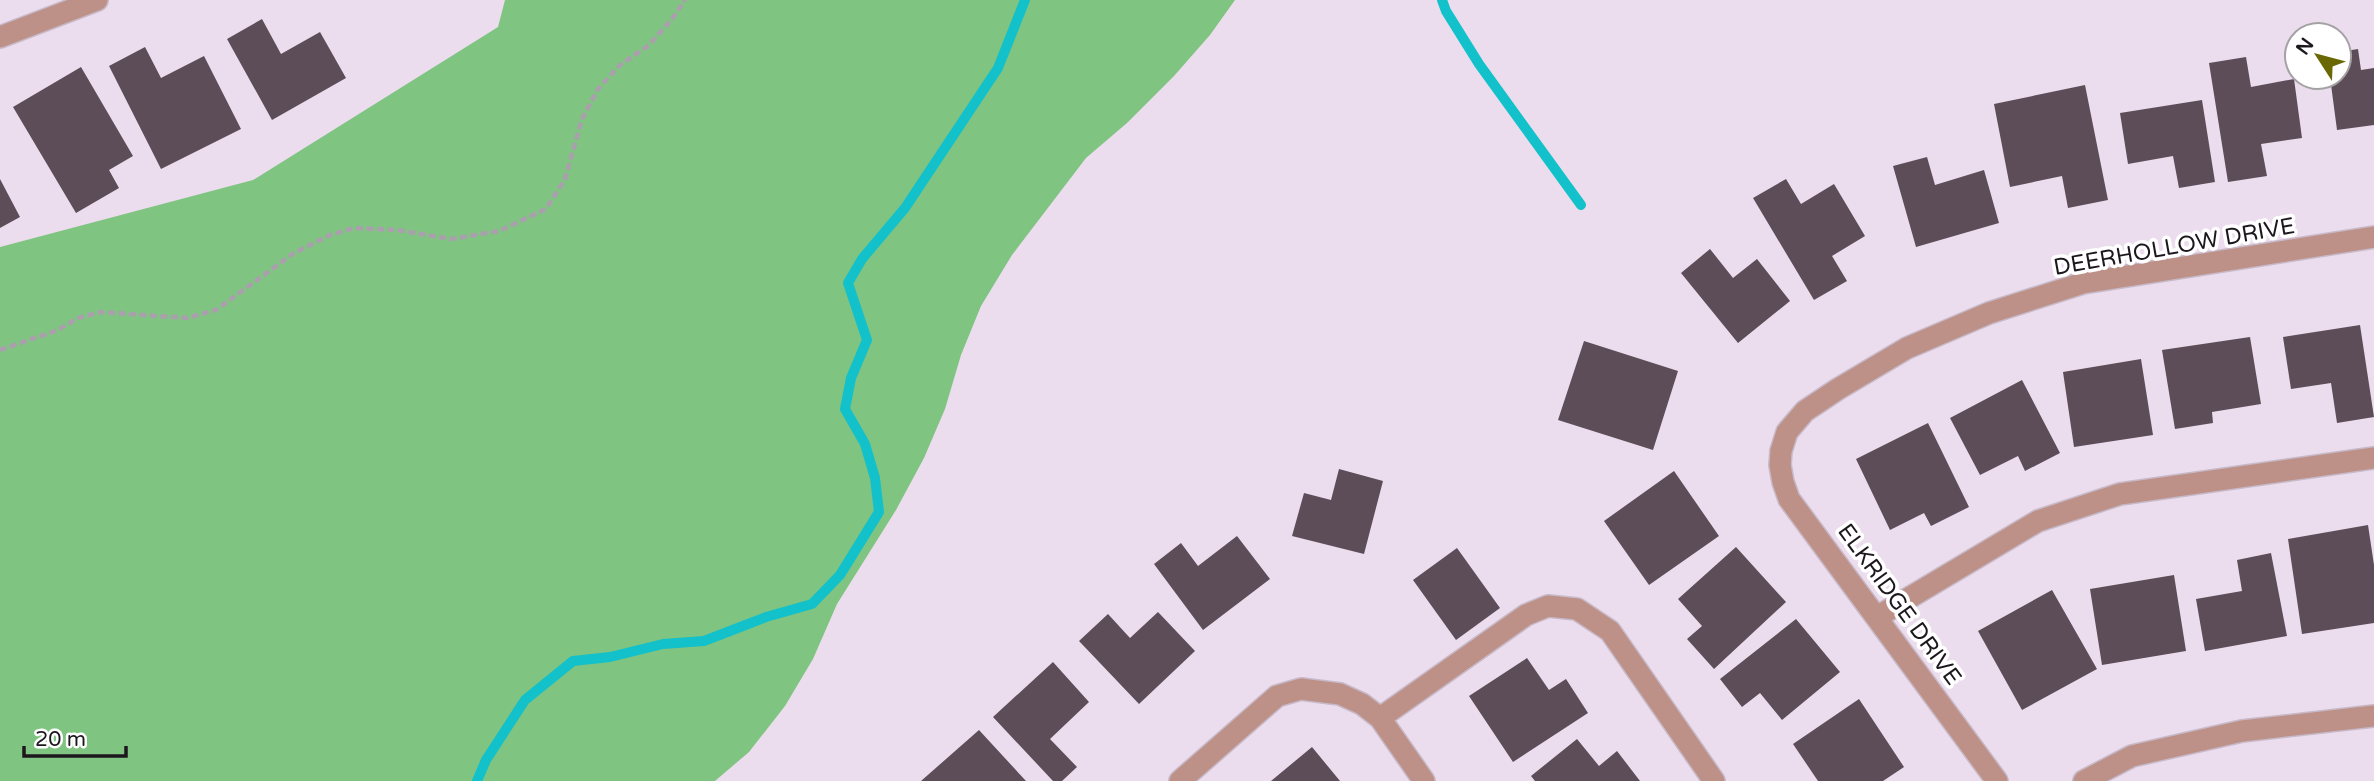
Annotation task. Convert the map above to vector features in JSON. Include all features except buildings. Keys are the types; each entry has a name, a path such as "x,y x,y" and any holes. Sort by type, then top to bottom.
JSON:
{"street":[{"path":"0,37 97,0"},
{"name":"DEERHOLLOW DRIVE","path":"1781,451 1787,432 1805,411 1838,388 1906,348 1989,313 2083,283 2374,237"},
{"name":"ELKRIDGE DRIVE","path":"1781,451 1783,482 1789,499 1997,781"},
{"path":"1877,617 2038,521 2120,494 2374,458"},
{"path":"1380,718 1526,615 1548,606 1577,609 1610,631 1714,781"},
{"path":"1180,781 1277,696 1301,689 1340,694 1362,704 1380,718 1424,781"},
{"path":"2084,781 2132,757 2242,731 2374,716"}],"path":[{"path":"0,350 58,330 78,318 102,312 187,318 216,310 294,253 330,235 354,228 397,230 451,239 499,231 546,209 565,178 582,119 598,89 620,65 649,45 673,19 685,0"}],"green space":[{"path":"505,0 1235,0 1210,35 1174,76 1127,123 1086,158 1012,255 981,306 961,355 945,409 924,458 896,510 837,604 813,659 785,706 749,752 715,781 0,781 0,247 253,180 498,27"}],"waterway":[{"path":"477,781 486,760 525,700 573,661 610,657 663,644 704,641 766,617 812,604 840,575 879,512 875,478 865,444 845,409 851,378 867,340 848,283 862,259 905,208 998,68 1025,0"},
{"path":"1442,0 1479,64 1581,205"}]}
